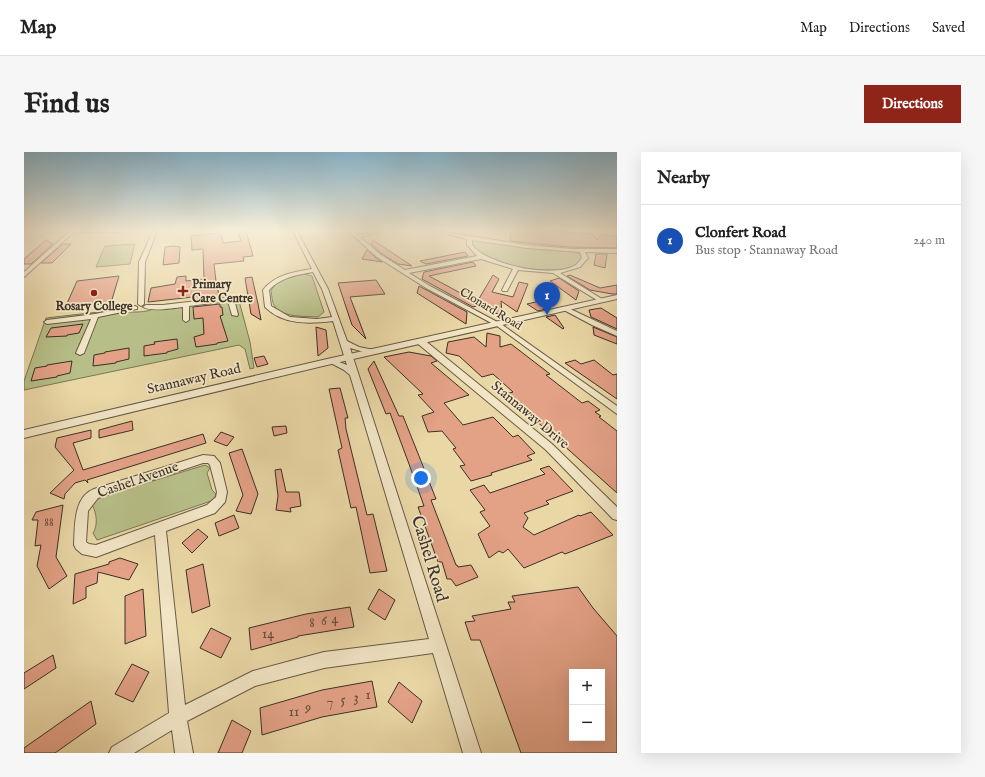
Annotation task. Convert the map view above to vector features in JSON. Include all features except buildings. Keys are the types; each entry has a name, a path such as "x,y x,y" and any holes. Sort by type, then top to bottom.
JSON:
{"street":[{"path":"24,275 40,259"},
{"path":"141,306 143,259"},
{"name":"Cashel Road","path":"310,259 325,288 355,375 472,753"},
{"name":"Clonard Road","path":"384,259 496,323 617,412"},
{"path":"405,272 471,259"},
{"path":"488,259 516,268 555,272 579,266 585,259"},
{"path":"505,290 516,268"},
{"path":"316,270 279,278 271,284 266,290 268,307 288,319 335,320"},
{"path":"555,272 600,300"},
{"name":"Stannaway Road","path":"24,434 331,361 617,297"},
{"path":"47,322 95,316 102,313 141,306 186,304 231,299 235,315"},
{"path":"186,304 186,320"},
{"path":"564,308 617,334"},
{"path":"80,353 95,316"},
{"name":"Stannaway Drive","path":"420,341 549,447 617,515"},
{"name":"Stannaway Road","path":"344,342 357,349 371,352"},
{"path":"331,361 348,368 355,375"},
{"name":"Cashel Avenue","path":"203,459 210,459 215,463 222,492 221,499 211,508 160,527 96,551 86,550 80,545 82,508 86,501 94,494 203,459"},
{"path":"160,527 178,717 184,753"},
{"path":"118,753 178,717 253,679 324,660 438,645"}],"green space":[{"path":"99,259 131,259 130,264 96,267"},
{"path":"489,259 582,259 573,266 552,270 540,270"},
{"path":"304,274 312,276 324,312 318,317 289,315 279,311 273,304 271,291 277,283 285,278"},
{"path":"238,297 250,342 254,368 250,369 245,349 239,345 24,390 24,381 46,318 125,309 126,312 144,312 160,305"},
{"path":"205,465 210,468 207,473 212,490 216,494 214,500 97,540 93,533 96,527 96,519 92,505 97,498"}],"place":[{"name":"Primary Care Centre","path":"183,291"},
{"name":"Rosary College","path":"94,293"},
{"name":"Clonfert Road","path":"547,315"}]}
